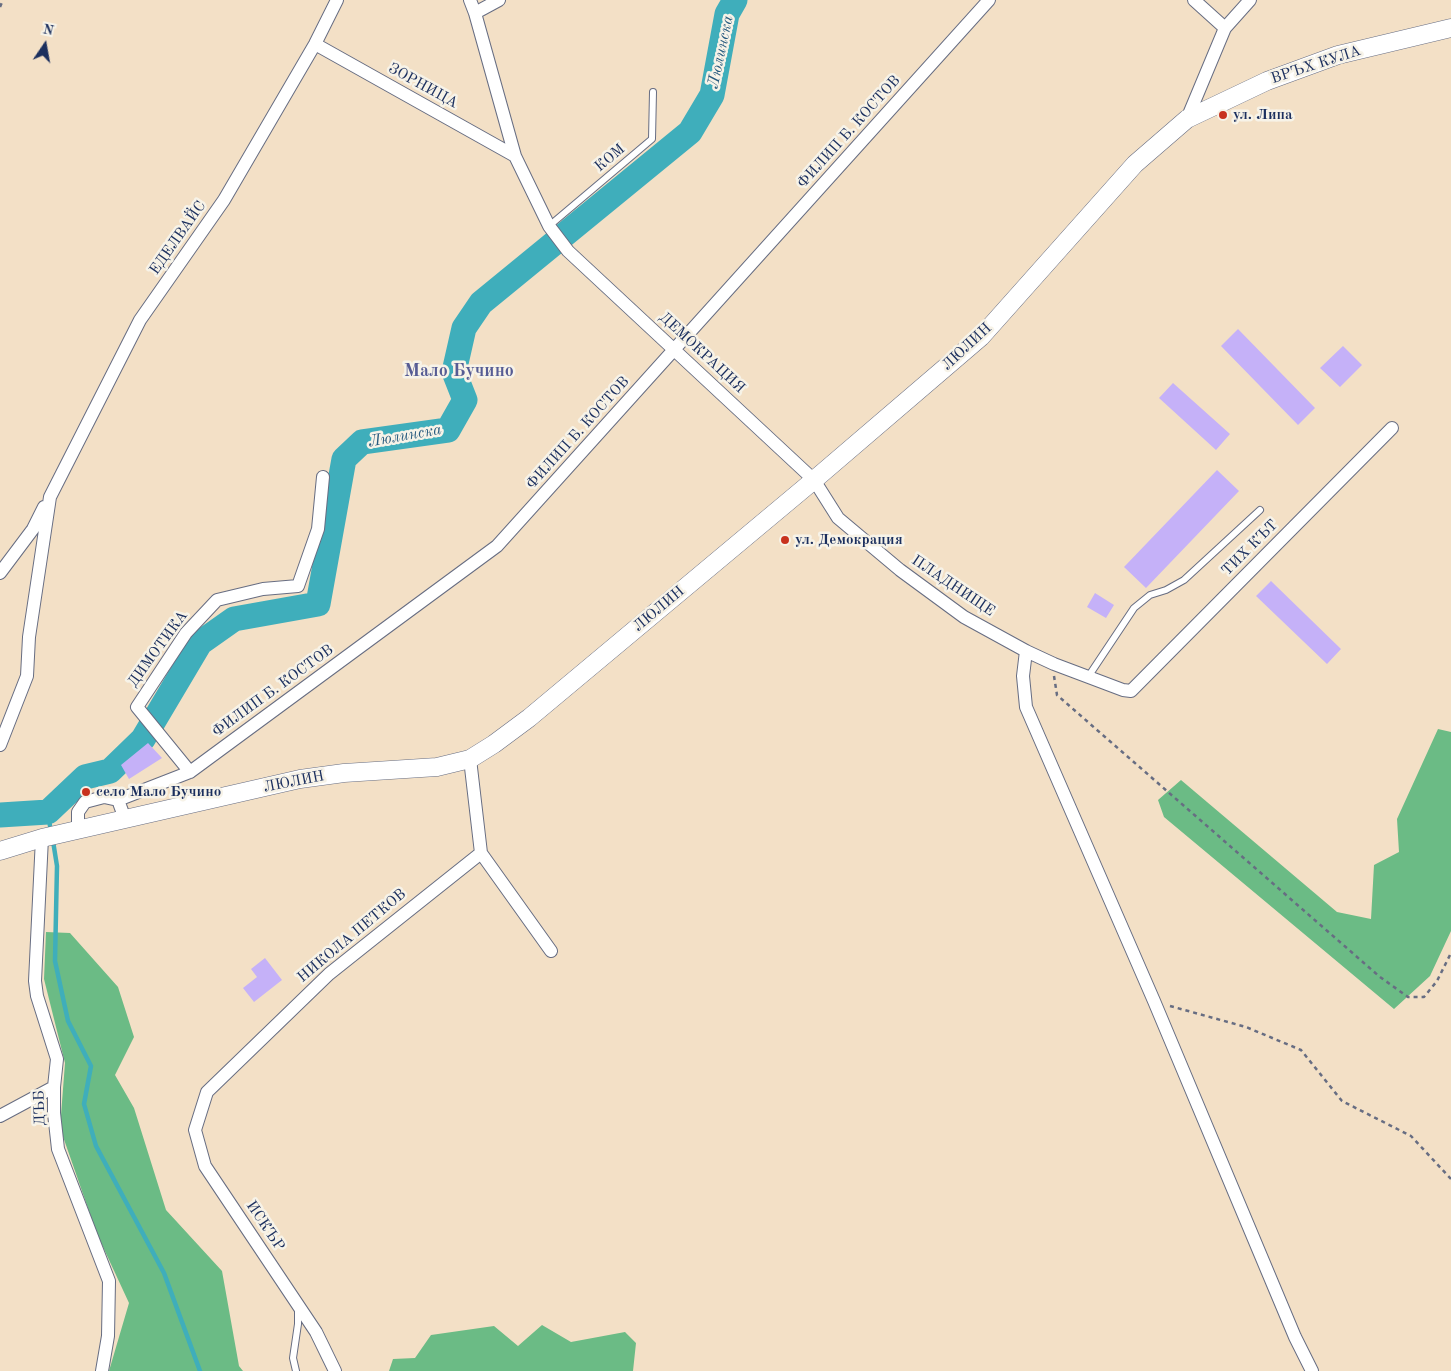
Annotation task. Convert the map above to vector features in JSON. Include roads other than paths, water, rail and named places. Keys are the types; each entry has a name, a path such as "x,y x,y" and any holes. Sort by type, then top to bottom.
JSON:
{"street":[{"name":"ЕДЕЛВАЙС","path":"0,573 33,529 140,320 224,200 315,44 337,0"},
{"name":"ДЕМОКРАЦИЯ","path":"470,0 515,156 549,226 568,251 814,480"},
{"path":"475,14 499,0"},
{"name":"ФИЛИП Б. КОСТОВ","path":"118,800 190,772 497,546 990,0"},
{"path":"1194,0 1225,28"},
{"path":"1187,119 1225,28 1250,0"},
{"name":"ВРЪХ КУЛА","path":"1187,119 1267,81 1338,56 1451,28"},
{"name":"ЗОРНИЦА","path":"315,44 515,156"},
{"name":"ЛЮЛИН","path":"0,851 42,838 300,780 344,773 437,767 470,760 529,718 814,480 981,337 1136,164 1187,119"},
{"name":"ТИХ КЪТ","path":"1131,691 1392,428"},
{"name":"ДИМОТИКА","path":"190,772 137,707 186,633 217,600 262,589 298,586 318,529 323,477"},
{"name":"ПЛАДНИЩЕ","path":"814,480 838,518 900,570 964,617 1054,664 1123,690 1131,691"},
{"name":"ЕДЕЛВАЙС","path":"0,745 27,676 29,637 50,497"},
{"path":"1026,651 1023,676 1026,707 1312,1371"},
{"path":"470,760 481,853 551,951"},
{"path":"78,830 78,812 84,802 104,797 118,800 125,819"},
{"name":"ДЪБ","path":"42,838 35,982 37,996 57,1059 54,1113 58,1149 109,1281 108,1336 102,1371"},
{"name":"НИКОЛА ПЕТКОВ","path":"207,1092 329,974 481,853"},
{"path":"0,1116 54,1087"},
{"name":"ИСКЪР","path":"207,1092 195,1130 205,1166 316,1332 335,1371"}],"lane":[{"name":"КОМ","path":"549,226 652,139 653,92"},
{"path":"1088,677 1134,608 1150,595 1166,590 1184,580 1260,510"},
{"path":"296,1371 294,1358 298,1304"}],"waterway":[{"name":"Люлинска","path":"0,815 48,812 85,777 110,771 143,739 200,643 234,619 318,604 344,459 362,442 448,430 465,400 454,372 464,328 481,303 690,132 712,95 727,14 735,0"},
{"path":"48,812 51,833"},
{"path":"53,841 57,866 55,961 68,1021 91,1066 84,1104 96,1146 164,1273 200,1371"}],"place":[{"name":"ул. Липа","path":"1223,115"},
{"name":"ул. Демокрация","path":"785,540"},
{"name":"село Мало Бучино","path":"86,792"}],"district":[{"name":"Мало Бучино","path":"459,371"}]}
